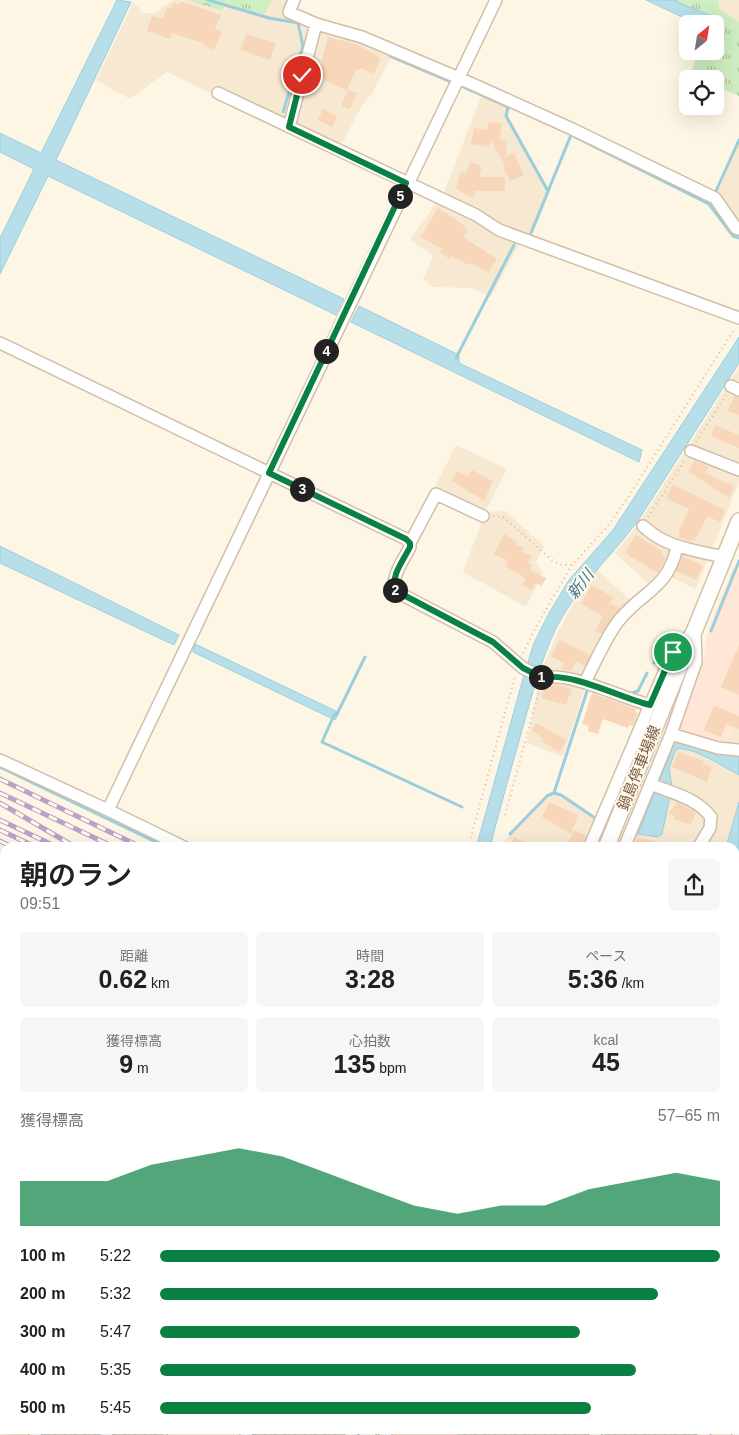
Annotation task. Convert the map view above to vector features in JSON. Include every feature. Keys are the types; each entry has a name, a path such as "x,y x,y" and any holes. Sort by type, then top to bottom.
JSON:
{"main road":[{"name":"鍋島停車場線","path":"608,842 739,521"}],"street":[{"path":"294,0 289,12 316,24 362,37 459,78 570,128 715,198 736,228 739,229"},
{"path":"108,810 406,183 496,0"},
{"path":"289,127 316,24"},
{"path":"218,93 476,215 499,230 739,318"},
{"path":"0,343 406,539 410,543"},
{"path":"691,450 739,470"},
{"path":"483,516 436,494 395,576 393,583 396,591 493,642 521,665 542,678 552,676 585,682 650,705"},
{"path":"643,526 662,541 677,547 724,556"},
{"path":"585,682 620,619 662,581 671,569 677,547"},
{"path":"592,842 673,652 695,630"},
{"path":"627,842 652,784 696,662 695,630"},
{"path":"671,734 718,748 739,750"},
{"path":"0,760 174,842"},
{"path":"652,784 686,796 703,807 711,817 710,828 702,842"}],"path":[{"path":"470,842 521,665 536,627 572,565 608,527 622,506 739,322"},
{"path":"483,516 503,517 553,561 562,565 572,565"},
{"path":"505,815 542,678"}],"shaded area":[{"path":"174,0 186,0 222,11 226,7 263,17 272,0 296,0 294,11 363,33 390,59 372,94 362,105 336,155 167,72 130,99 96,80 133,3 141,9 140,13 154,13"},
{"path":"718,0 739,0 739,22 720,9"},
{"path":"481,97 511,106 508,115 550,192 532,236 519,244 491,297 471,288 433,287 423,279 433,256 410,240 444,192"},
{"path":"739,143 739,226 717,193"},
{"path":"739,367 739,482 696,589 670,577 655,590 615,553 637,526"},
{"path":"456,445 507,469 485,512 505,511 544,546 536,562 543,573 526,607 463,572 485,513 434,488"},
{"path":"733,568 739,571 739,718 720,758 673,744 703,664 708,631"},
{"path":"597,570 637,606 621,620 585,688 563,757 527,743 542,668 559,630 579,593"},
{"path":"739,718 739,842 632,842 673,744"},
{"path":"552,791 596,820 587,842 505,842 519,823"},
{"path":"0,1434 32,1434 32,1435"},
{"path":"38,1434 164,1434 163,1435"},
{"path":"253,1434 346,1434 346,1435"},
{"path":"390,1434 457,1434 457,1435"},
{"path":"457,1434 590,1434 589,1435"},
{"path":"605,1434 697,1434 697,1435"}],"green space":[{"path":"186,0 229,0 222,11"},
{"path":"229,0 272,0 263,17 226,7"},
{"path":"677,0 718,0 720,9 739,22 739,96 724,90 724,70 692,69 696,60 724,60 724,15 708,15 676,2"}],"water":[{"path":"117,0 131,2 56,160 344,299 336,315 48,176 0,274 0,238 34,169 0,152 0,133 41,153"},
{"path":"646,0 677,0 677,2 710,15 679,16"},
{"path":"359,306 459,355 459,363 642,450 639,462 351,322"},
{"name":"新川","path":"739,337 739,363 637,522 574,599 556,628 533,691 491,842 478,842 534,643 569,580 613,530"},
{"path":"0,546 179,635 174,645 0,563"},
{"path":"195,644 339,713 335,720 193,652"},
{"path":"675,742 719,754 739,756 739,775 699,754 676,749 669,768 672,787 662,834 658,837 638,834"},
{"path":"739,802 739,842 727,842"}],"building":[{"path":"180,1 221,15 215,29 222,32 214,50 203,45 203,43 172,33 170,39 147,31 152,16 163,19 167,7 171,8 173,3 179,5"},
{"path":"246,34 276,43 270,60 241,50"},
{"path":"328,37 356,44 381,58 374,74 361,68 360,70 356,69 347,90 322,79 321,82 312,78 316,69 319,71"},
{"path":"348,90 357,93 350,109 341,106"},
{"path":"323,109 337,116 332,127 318,120"},
{"path":"488,122 502,123 500,140 507,141 505,157 514,153 524,175 510,181 503,167 505,166 491,140 489,147 471,144 474,128 487,130"},
{"path":"470,162 480,165 479,168 482,169 479,177 505,177 505,191 475,191 473,198 456,189 461,172 466,174"},
{"path":"438,208 464,225 463,227 468,230 463,237 497,259 488,273 472,263 471,265 466,264 452,256 450,259 440,253 442,249 421,237"},
{"path":"734,396 739,397 739,415 728,411"},
{"path":"715,425 739,435 739,448 711,436"},
{"path":"695,461 708,467 705,473 734,486 729,498 688,471"},
{"path":"472,470 493,481 484,501 452,481 457,471 468,477"},
{"path":"673,484 725,510 720,522 707,516 695,541 692,540 691,542 678,537 689,509 666,498"},
{"path":"504,534 517,541 515,544 523,547 521,551 532,556 528,563 532,565 530,570 546,578 542,586 536,583 532,590 522,585 526,578 505,566 508,561 494,554"},
{"path":"636,535 663,552 661,555 666,558 658,573 625,553"},
{"path":"682,556 703,566 696,580 676,571"},
{"path":"592,585 613,597 610,603 620,608 601,634 595,631 603,616 581,604"},
{"path":"560,640 590,655 585,666 576,661 571,671 561,669 564,663 551,656"},
{"path":"739,645 739,695 721,687"},
{"path":"554,684 572,689 566,705 542,698 544,686"},
{"path":"592,693 636,709 635,712 638,713 633,726 629,725 628,728 603,719 598,734 588,731 589,726 582,724"},
{"path":"714,706 739,716 739,729 726,724 721,737 704,730"},
{"path":"536,723 567,740 560,752 541,741 543,738 532,731"},
{"path":"678,752 704,761 703,764 712,767 707,782 672,767"},
{"path":"549,802 578,815 571,834 542,817"},
{"path":"677,802 696,813 691,825 674,819 675,816 669,814"},
{"path":"574,830 586,835 584,842 569,842"},
{"path":"514,837 524,842 512,842"},
{"path":"637,838 659,842 635,842"}],"waterway":[{"path":"208,0 269,18 298,23 303,46 283,112"},
{"path":"390,56 449,81"},
{"path":"461,86 508,107 506,116 548,191"},
{"path":"531,233 571,135 709,204 733,236 739,238"},
{"path":"716,191 739,140"},
{"path":"456,358 514,245"},
{"path":"711,631 739,561"},
{"path":"654,663 660,655"},
{"path":"365,657 322,742 462,807"},
{"path":"629,694 638,691 647,673"},
{"path":"554,793 587,691"},
{"path":"0,767 156,842"},
{"path":"510,834 547,796 554,793 561,795 595,818"}],"railway":[{"path":"0,779 131,842"},
{"path":"0,793 103,842"},
{"path":"0,803 67,842"},
{"path":"0,820 46,842"},
{"path":"0,830 25,842"}],"route":[{"path":"302,75 289,127 406,183 269,473 406,539 410,543 410,547 395,576 393,583 396,591 493,642 519,662 523,668 543,678 552,676 585,682 599,689 650,705 673,652"}]}
